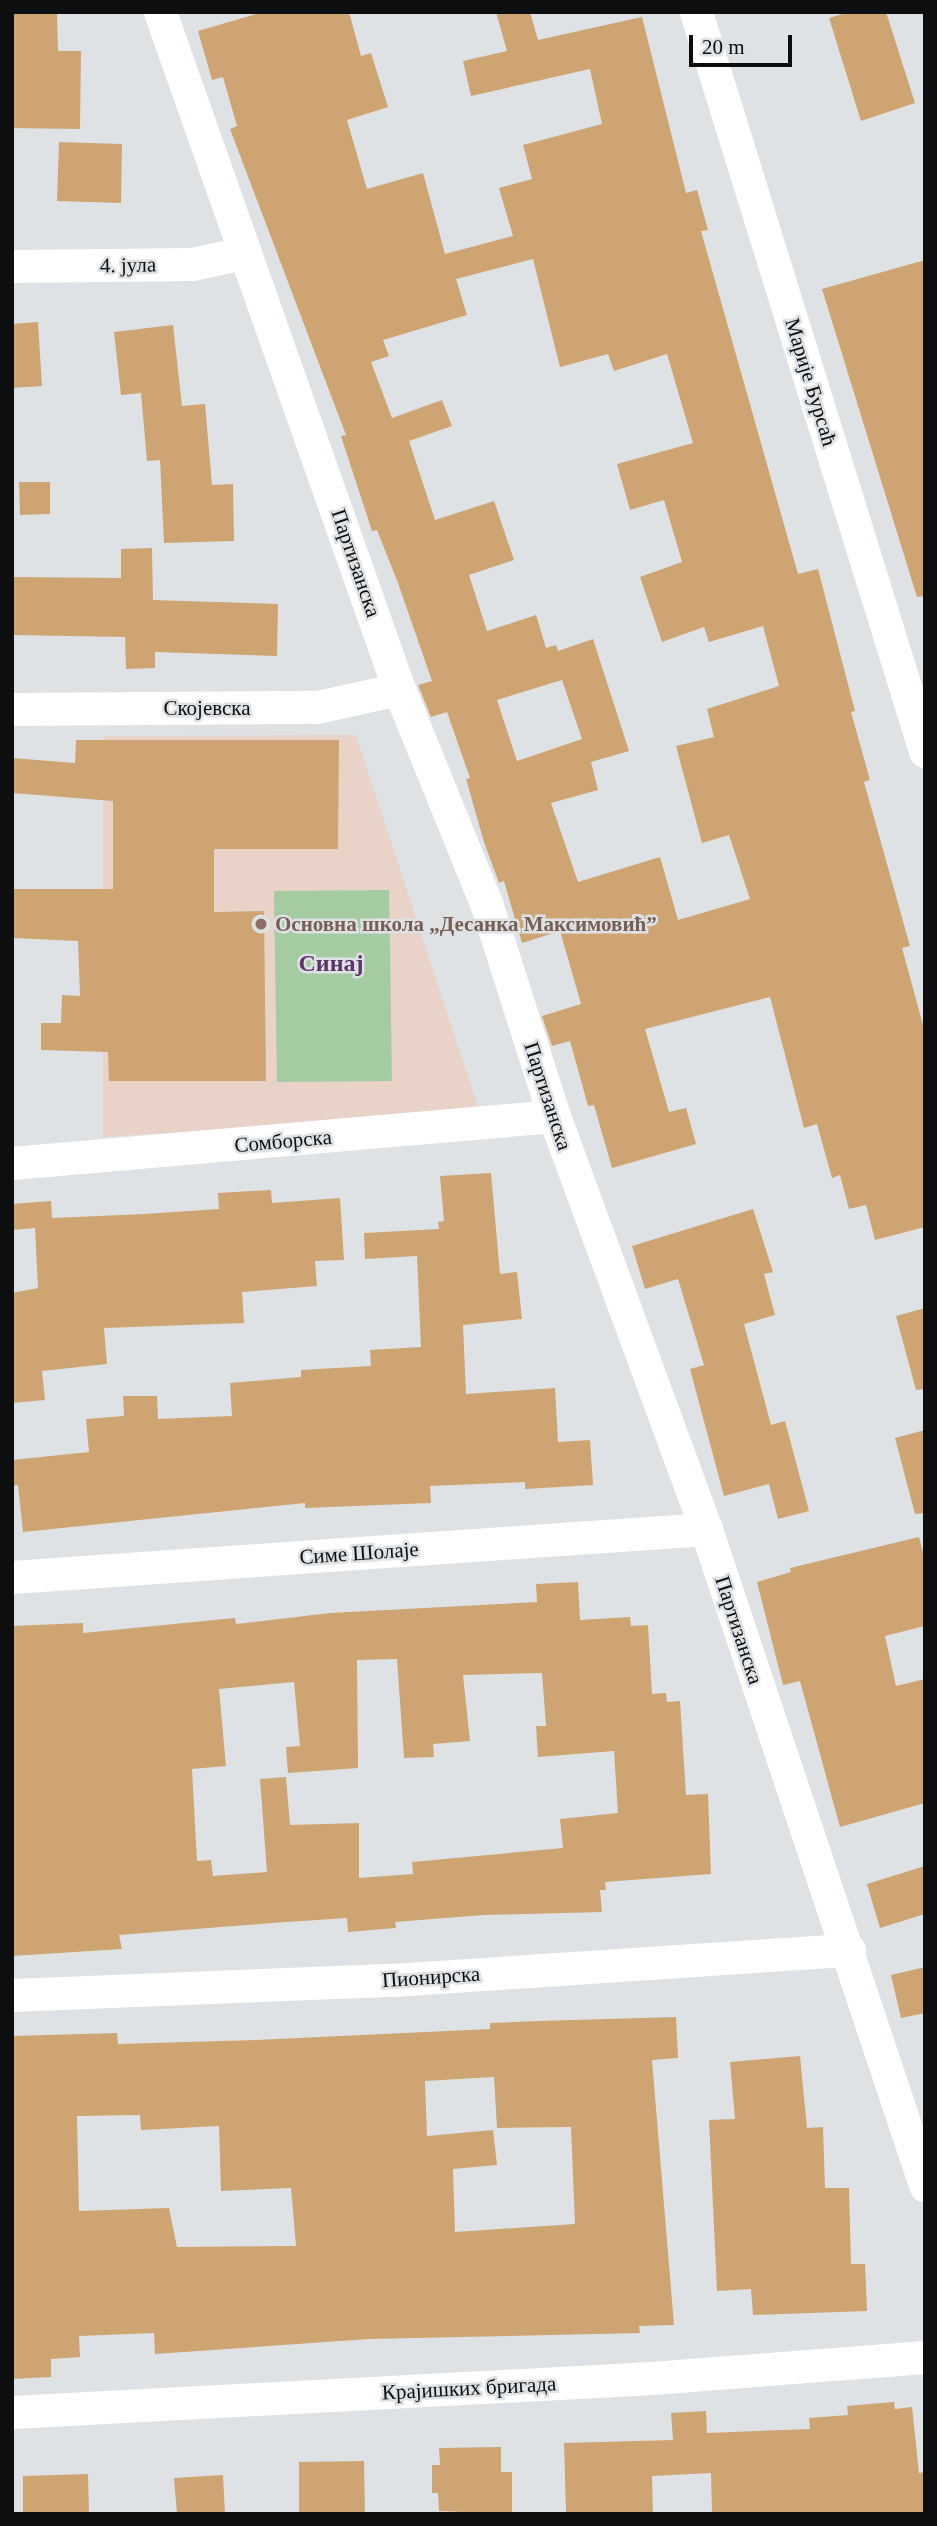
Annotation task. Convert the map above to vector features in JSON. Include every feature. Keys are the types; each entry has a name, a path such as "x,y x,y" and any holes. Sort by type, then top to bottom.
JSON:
{"street":[{"name":"Партизанска","path":"160,12 243,253 324,468 399,689 486,903 554,1116 706,1529 849,1950 925,2185"},
{"name":"Марије Бурсаћ","path":"696,12 925,751"},
{"name":"4. јула","path":"12,266 192,264 243,253"},
{"name":"Скојевска","path":"12,709 317,707 399,689"},
{"name":"Сомборска","path":"12,1163 554,1116"},
{"name":"Симе Шолаје","path":"12,1577 706,1529"},
{"name":"Пионирска","path":"12,1995 393,1980 849,1950"},
{"name":"Крајишких бригада","path":"12,2412 652,2378 925,2357"}],"shaded area":[{"name":"Основна школа „Десанка Максимовић”","path":"356,735 480,1113 103,1137 103,736"}],"green space":[{"path":"389,890 392,1081 277,1082 274,891"}],"building":[{"path":"12,12 57,12 58,51 81,51 80,129 12,128"},
{"path":"263,12 349,12 361,56 371,53 388,107 347,120 367,189 423,173 445,254 513,236 499,188 532,179 523,145 602,124 590,69 471,96 463,61 507,51 496,12 530,12 538,40 642,17 686,193 697,190 708,230 701,231 798,574 818,569 855,711 851,712 870,780 864,782 910,946 902,948 925,1032 925,1227 875,1240 866,1205 849,1209 840,1175 832,1178 817,1124 804,1128 770,997 645,1029 669,1112 686,1108 696,1144 612,1168 594,1105 588,1106 570,1041 552,1046 542,1016 581,1004 560,931 522,943 504,881 499,883 484,842 466,779 470,778 447,712 431,717 418,685 432,681 377,530 372,531 341,436 346,435 230,129 237,126 223,77 212,80 198,31","holes":["533,259 560,367 608,354 614,371 667,354 693,443 617,464 630,510 664,500 682,562 640,577 662,642 704,627 709,642 763,626 779,686 707,709 714,737 676,746 702,843 729,835 750,899 678,920 660,857 578,882 551,803 598,790 591,762 629,751 593,639 558,651 556,645 546,648 536,615 487,631 469,575 514,560 494,501 435,520 409,441 452,426 442,400 392,418 371,362 389,356 383,340 467,315 456,279","562,680 582,739 517,761 497,700"]},
{"path":"849,12 886,12 915,103 861,121 829,18"},
{"path":"59,142 122,144 121,203 57,201"},
{"path":"925,260 925,596 917,597 822,289"},
{"path":"38,322 42,386 12,388 12,324"},
{"path":"173,325 182,406 205,404 212,485 233,484 234,541 164,543 160,460 147,461 141,393 121,395 114,332"},
{"path":"19,482 50,482 50,514 20,515"},
{"path":"152,548 153,600 278,604 277,656 155,652 155,668 126,669 125,637 12,635 12,577 121,578 121,549"},
{"path":"76,740 339,740 338,849 214,849 214,912 264,911 266,1081 109,1081 108,1052 41,1050 41,1023 61,1023 62,995 80,996 78,941 12,938 12,889 113,889 113,801 12,793 12,758 75,763"},
{"path":"491,1173 500,1274 517,1272 522,1319 463,1325 466,1394 555,1388 558,1442 590,1440 593,1485 525,1489 525,1482 430,1486 431,1503 305,1508 305,1503 23,1532 18,1485 12,1486 12,1460 89,1452 86,1419 124,1416 123,1396 157,1396 158,1419 232,1416 230,1383 301,1377 301,1370 371,1366 370,1350 421,1347 417,1256 365,1259 364,1233 439,1229 438,1222 444,1221 440,1176"},
{"path":"271,1190 272,1203 340,1198 344,1260 315,1261 317,1286 242,1292 244,1323 104,1328 107,1364 42,1371 45,1400 12,1403 12,1293 38,1288 35,1228 12,1230 12,1204 51,1201 52,1218 144,1214 219,1209 218,1193"},
{"path":"753,1209 773,1272 764,1274 775,1315 744,1324 771,1425 785,1421 809,1511 778,1519 769,1484 724,1496 690,1369 704,1365 678,1279 645,1289 632,1246"},
{"path":"925,1308 925,1389 916,1390 896,1316"},
{"path":"925,1430 925,1513 915,1514 895,1438"},
{"path":"919,1537 925,1560 925,1626 885,1636 896,1686 925,1679 925,1803 840,1827 800,1681 783,1685 757,1582 791,1572 790,1568"},
{"path":"578,1582 580,1620 630,1617 631,1626 648,1625 652,1694 666,1693 667,1702 680,1701 686,1795 708,1794 711,1874 605,1882 606,1890 600,1890 602,1912 484,1915 395,1922 396,1928 348,1932 347,1918 272,1923 119,1935 122,1949 12,1956 12,1626 83,1623 83,1633 235,1618 236,1624 330,1613 537,1602 536,1584","holes":["397,1659 404,1758 434,1757 433,1744 470,1741 463,1675 542,1673 546,1726 536,1726 538,1757 614,1751 618,1813 560,1819 563,1848 412,1862 413,1874 359,1878 359,1823 290,1825 286,1777 260,1779 267,1872 213,1876 211,1860 197,1861 192,1769 226,1766 219,1689 294,1682 300,1746 286,1747 288,1773 358,1768 357,1660"]},
{"path":"925,1866 925,1914 880,1928 867,1884"},
{"path":"925,1967 925,2013 901,2018 891,1975"},
{"path":"676,2017 678,2058 652,2060 674,2325 639,2326 640,2333 369,2339 155,2354 154,2333 79,2336 80,2357 51,2359 51,2377 12,2379 12,2036 117,2033 118,2044 490,2029 490,2023","holes":["494,2077 497,2128 571,2127 575,2224 455,2232 453,2169 497,2165 493,2130 427,2136 425,2081","140,2115 141,2130 219,2126 221,2191 291,2188 296,2246 177,2247 169,2208 79,2211 77,2116"]},
{"path":"800,2056 807,2128 823,2127 825,2188 849,2188 851,2264 865,2264 867,2311 753,2315 751,2289 717,2291 709,2120 735,2119 730,2062"},
{"path":"894,2402 895,2409 912,2407 919,2473 925,2472 925,2514 712,2514 711,2473 652,2476 653,2514 566,2512 564,2443 673,2440 671,2413 706,2411 707,2433 810,2429 809,2418 848,2415 847,2406"},
{"path":"501,2447 501,2472 512,2472 512,2514 439,2511 438,2493 432,2493 432,2465 440,2465 439,2448"},
{"path":"364,2461 365,2514 299,2514 299,2462"},
{"path":"88,2474 89,2514 23,2514 23,2476"},
{"path":"223,2475 225,2514 177,2514 174,2478"}],"place":[{"name":"Основна школа „Десанка Максимовић”","path":"261,924"}],"district":[{"name":"Синај","path":"331,964"}]}
